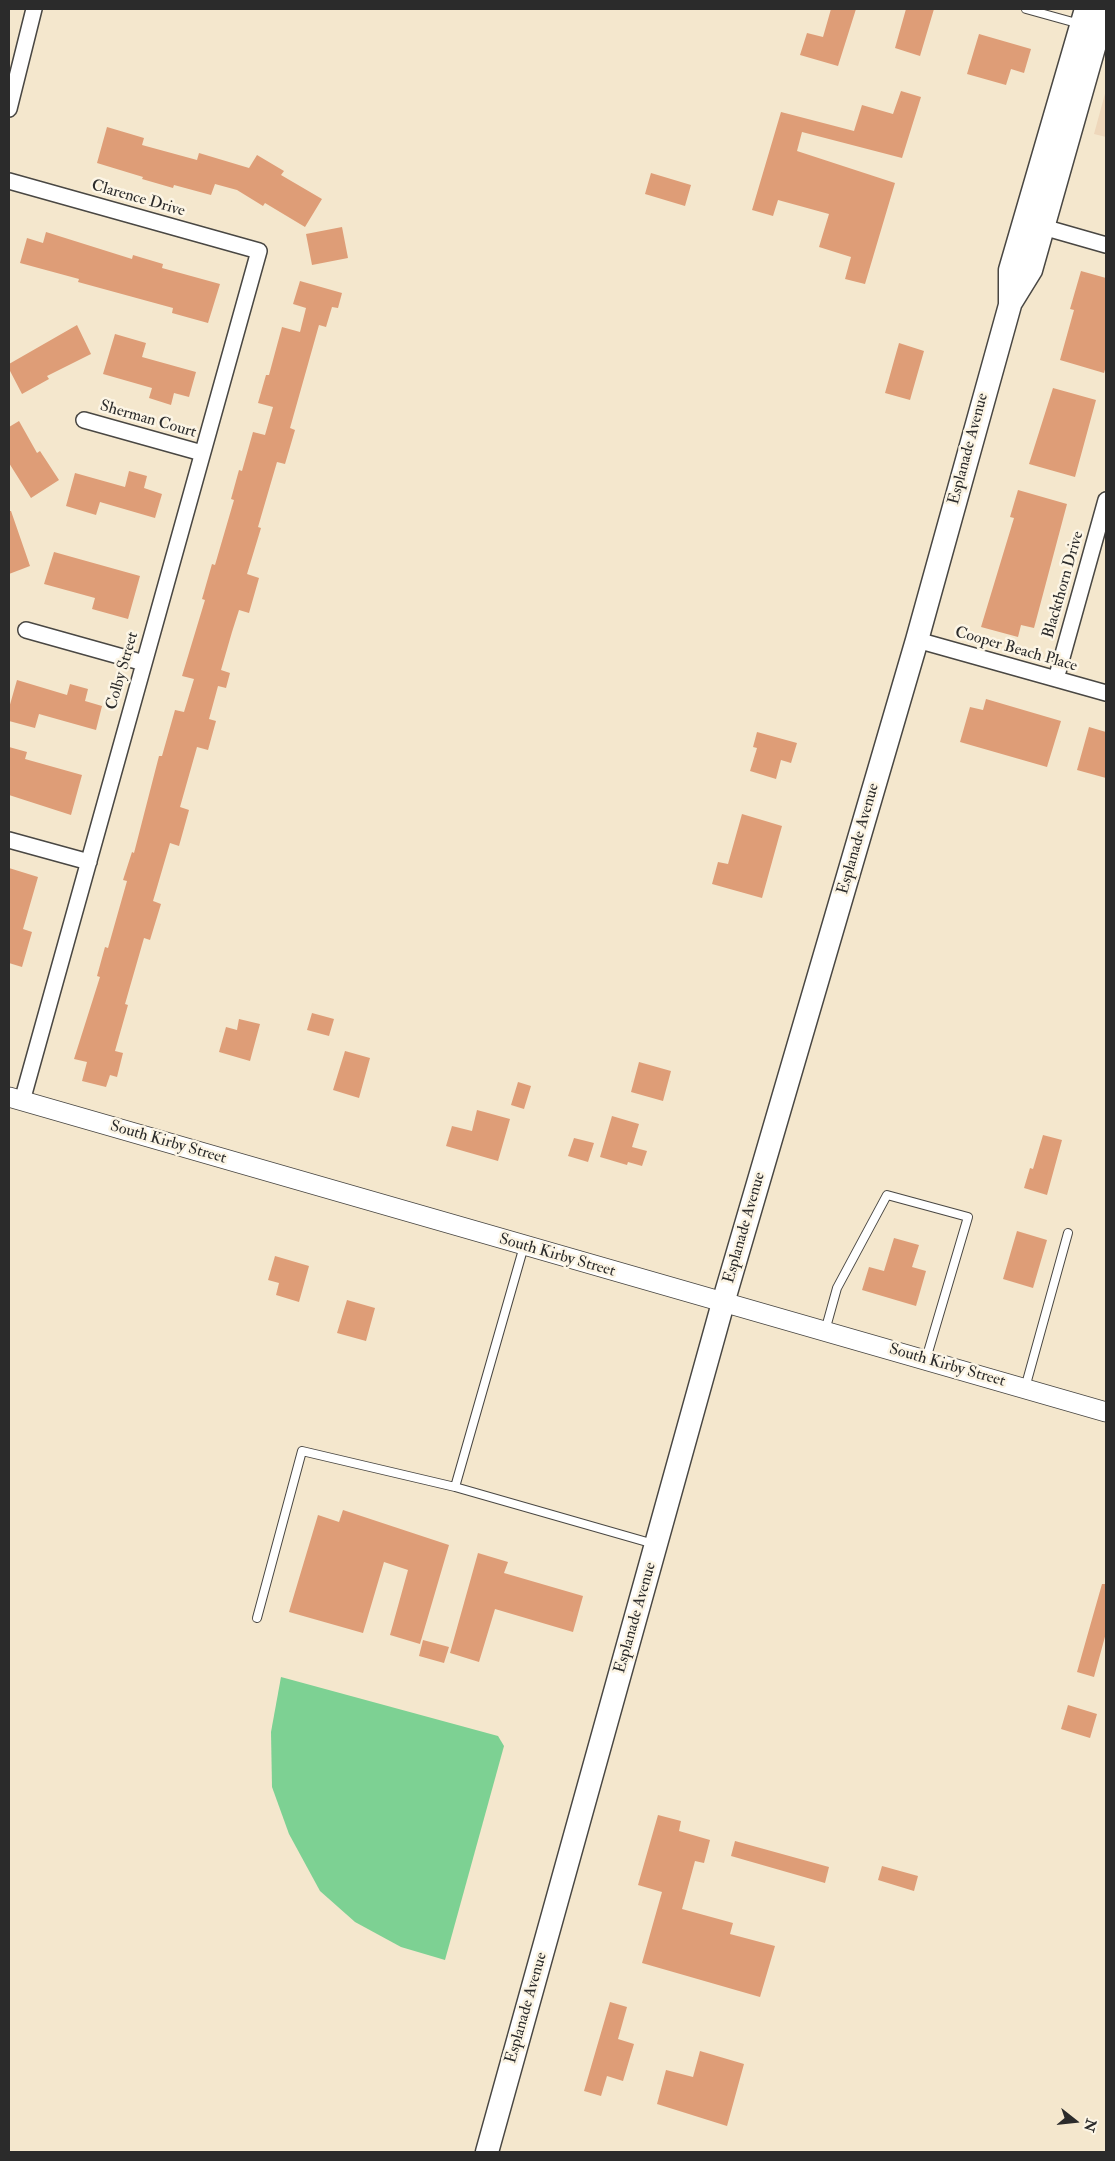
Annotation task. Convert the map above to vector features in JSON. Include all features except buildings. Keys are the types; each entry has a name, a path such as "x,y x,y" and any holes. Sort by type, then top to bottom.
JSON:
{"main road":[{"name":"Esplanade Avenue","path":"487,2152 723,1303 917,640 1010,305 1031,270 1105,9"},
{"name":"Esplanade Avenue","path":"1010,305 1010,270 1084,16"}],"street":[{"path":"9,109 34,9"},
{"name":"Clarence Drive","path":"9,181 259,251"},
{"path":"1043,227 1106,245"},
{"name":"Colby Street","path":"15,1099 89,862 259,251"},
{"name":"Sherman Court","path":"84,420 202,453"},
{"name":"Blackthorn Drive","path":"1056,679 1106,500"},
{"path":"26,630 144,663"},
{"name":"Cooper Beach Place","path":"917,640 1106,693"},
{"path":"9,840 89,862"},
{"name":"South Kirby Street","path":"15,1099 1106,1412"}],"lane":[{"path":"1026,9 1084,16"},
{"path":"825,1331 837,1288 887,1195 968,1217 926,1360"},
{"path":"1025,1388 1068,1233"},
{"path":"455,1487 524,1246"},
{"path":"257,1618 302,1451 455,1487 656,1544"}],"shaded area":[{"path":"1106,90 1106,137 1094,134"}],"green space":[{"path":"281,1677 498,1736 504,1746 445,1960 401,1947 355,1922 320,1891 289,1834 272,1787 271,1732"}]}
